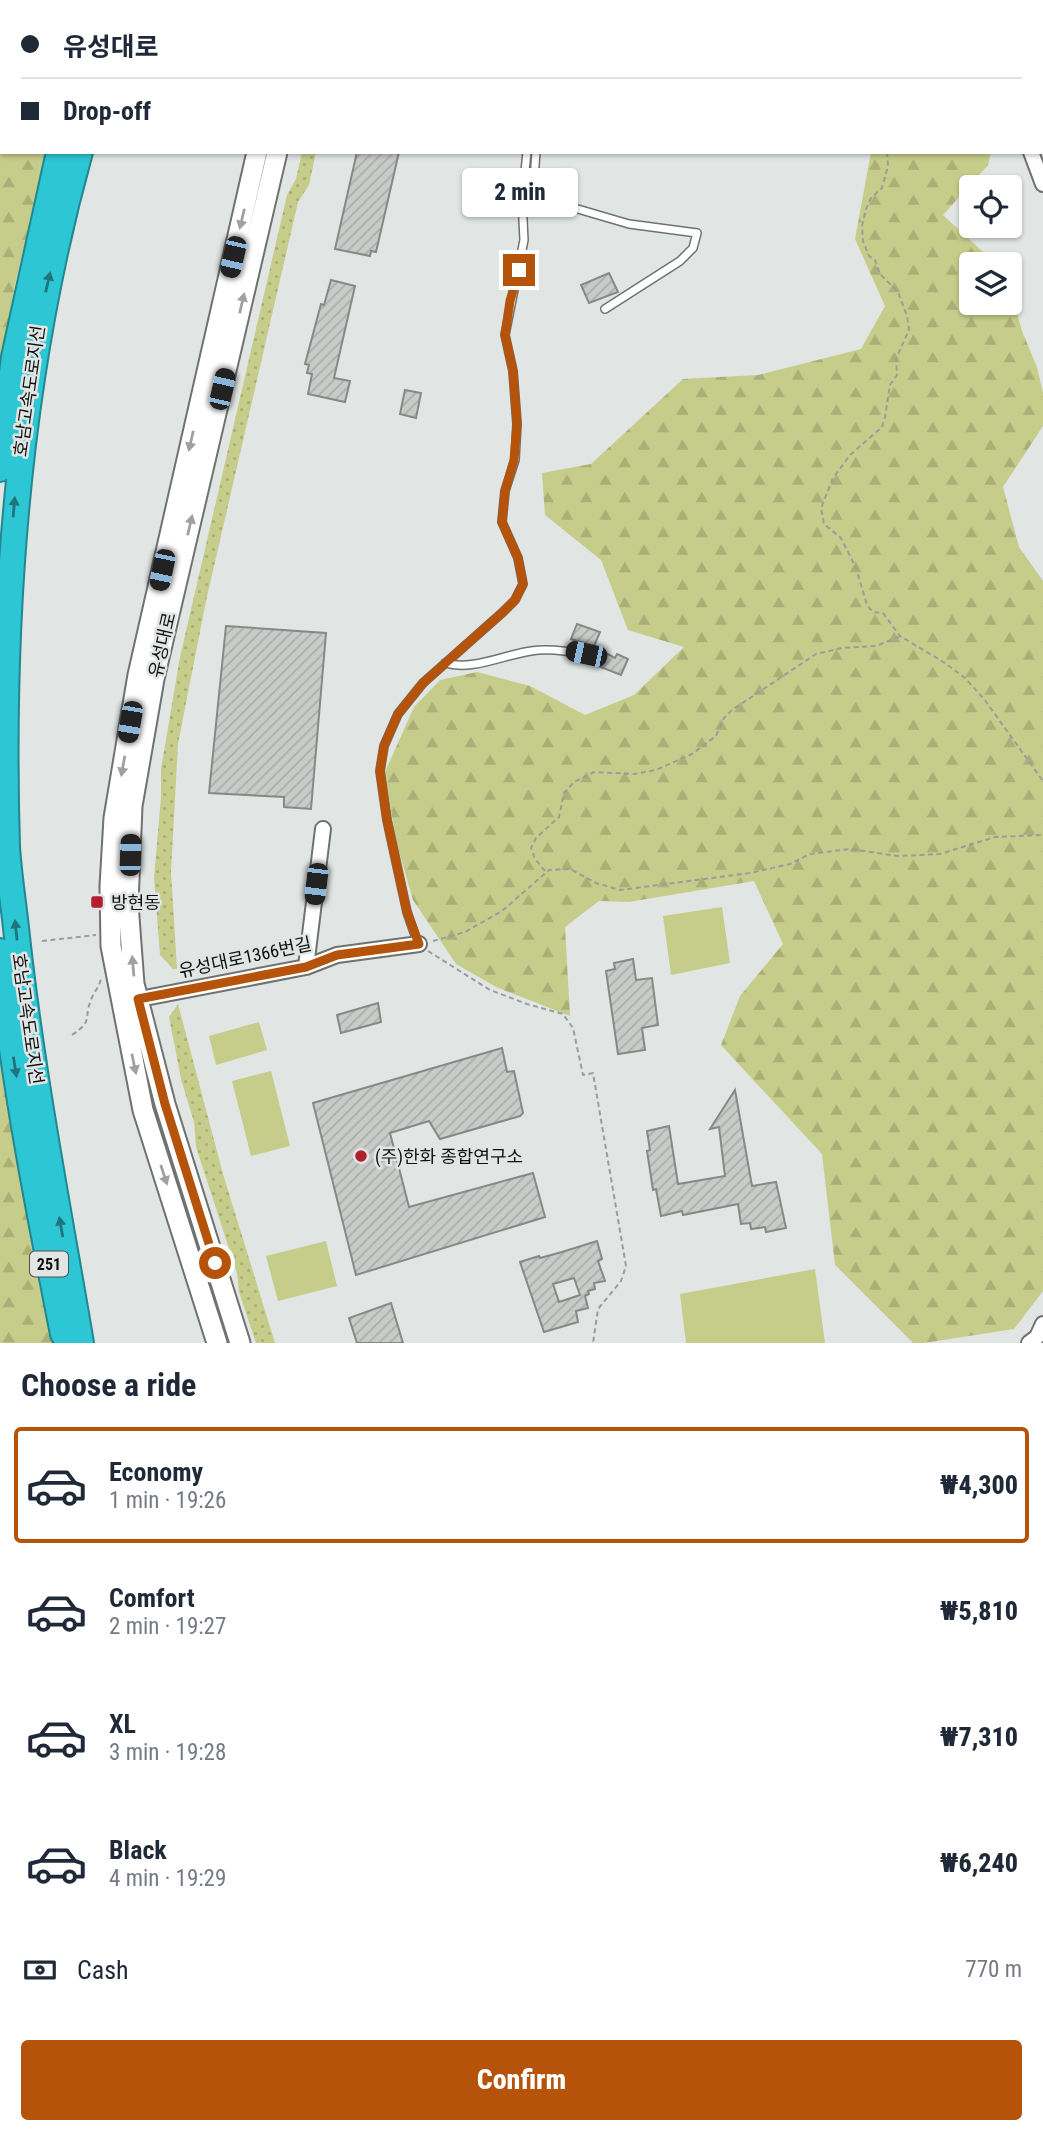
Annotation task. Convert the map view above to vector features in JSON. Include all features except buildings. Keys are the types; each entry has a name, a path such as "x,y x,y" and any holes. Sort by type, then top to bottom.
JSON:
{"highway":[{"name":"호남고속도로지선","path":"0,469 14,357 59,154"},
{"name":"호남고속도로지선","path":"80,154 38,326 20,448 8,578 4,711 7,849 26,1013 81,1343"},
{"name":"호남고속도로지선","path":"0,951 7,1017 28,1147 64,1343"}],"main road":[{"name":"유성대로","path":"240,1343 130,1001 111,933 110,886 114,818 138,675 257,154"},
{"name":"유성대로","path":"217,1343 143,1110 130,1001 134,984 128,904 132,806 154,679 277,154"}],"street":[{"path":"1032,154 1043,184"},
{"path":"306,967 323,829"},
{"name":"유성대로1366번길","path":"130,1001 306,967 337,955 419,944"},
{"path":"1029,1343 1037,1338 1043,1324"}],"lane":[{"path":"419,944 407,912 387,820 380,771 384,746 398,714 423,683 515,600 523,584 518,558 502,522 505,491 514,460 517,424 513,371 505,335 524,240 522,200 527,154"},
{"path":"536,154 535,186 539,196 547,200 629,224 697,233 693,248 680,261 606,309"},
{"path":"445,663 458,667 532,650 566,650 586,654"}],"path":[{"path":"887,154 888,166 882,188 866,209 862,226 863,241 880,274 898,292 909,330 896,359 897,375 890,385 886,417 881,427 850,455 833,478 821,508 824,524 841,538 856,568 867,605 873,612 883,613 900,636 946,663 965,678 1043,781"},
{"path":"547,872 535,859 531,848 536,838 559,817 564,793 574,782 594,772 634,774 656,770 692,754 716,736 723,718 732,710 816,654 842,648 876,646 900,636"},
{"path":"419,944 465,932 502,911 549,870 570,869 596,883 620,890 750,873 790,864 810,854 850,849 898,856 940,854 995,837 1043,835"},
{"path":"42,941 111,933"},
{"path":"419,944 490,990 563,1014 573,1028 583,1075 593,1073 626,1266 621,1281 598,1309 593,1343"},
{"path":"72,1035 88,1021 90,1000 100,985 101,973"}],"green space":[{"path":"0,154 47,154 15,285 0,370"},
{"path":"302,154 316,154 309,185 298,202 206,601 178,744 171,872 177,969 173,969 160,955 154,878 161,769 180,657 287,195 296,179"},
{"path":"871,154 991,154 988,165 979,175 959,175 959,197 943,215 959,230 959,238 968,238 983,252 959,252 959,315 1018,315 1037,367 1043,393 1043,426 1003,487 1019,547 1043,581 1043,1291 1014,1329 924,1343 913,1343 835,1265 822,1154 721,1045 740,996 783,944 754,881 629,902 599,901 565,927 570,1016 496,987 456,964 413,900 396,841 385,772 414,707 440,680 477,672 530,686 585,715 634,695 684,647 628,630 601,560 545,515 542,473 591,464 683,379 758,375 861,349 885,306 855,239"},
{"path":"722,907 730,963 671,975 663,916"},
{"path":"178,1004 223,1174 275,1343 256,1343 239,1292 237,1273 196,1147 194,1122 181,1079 169,1017"},
{"path":"259,1022 267,1050 216,1065 209,1036"},
{"path":"0,1049 55,1343 0,1343"},
{"path":"271,1071 290,1146 251,1156 232,1081"},
{"path":"326,1241 337,1286 278,1301 266,1256"},
{"path":"815,1269 825,1343 686,1343 680,1294"}],"place":[{"name":"방현동","path":"97,902"},
{"name":"(주)한화 종합연구소","path":"361,1156"}],"route":[{"path":"215,1263 165,1104 138,999 306,967 337,955 419,944 407,912 387,820 380,771 384,746 398,714 423,683 515,600 523,584 518,558 502,522 505,491 514,460 517,424 513,371 505,335 510,301 519,270"}]}
